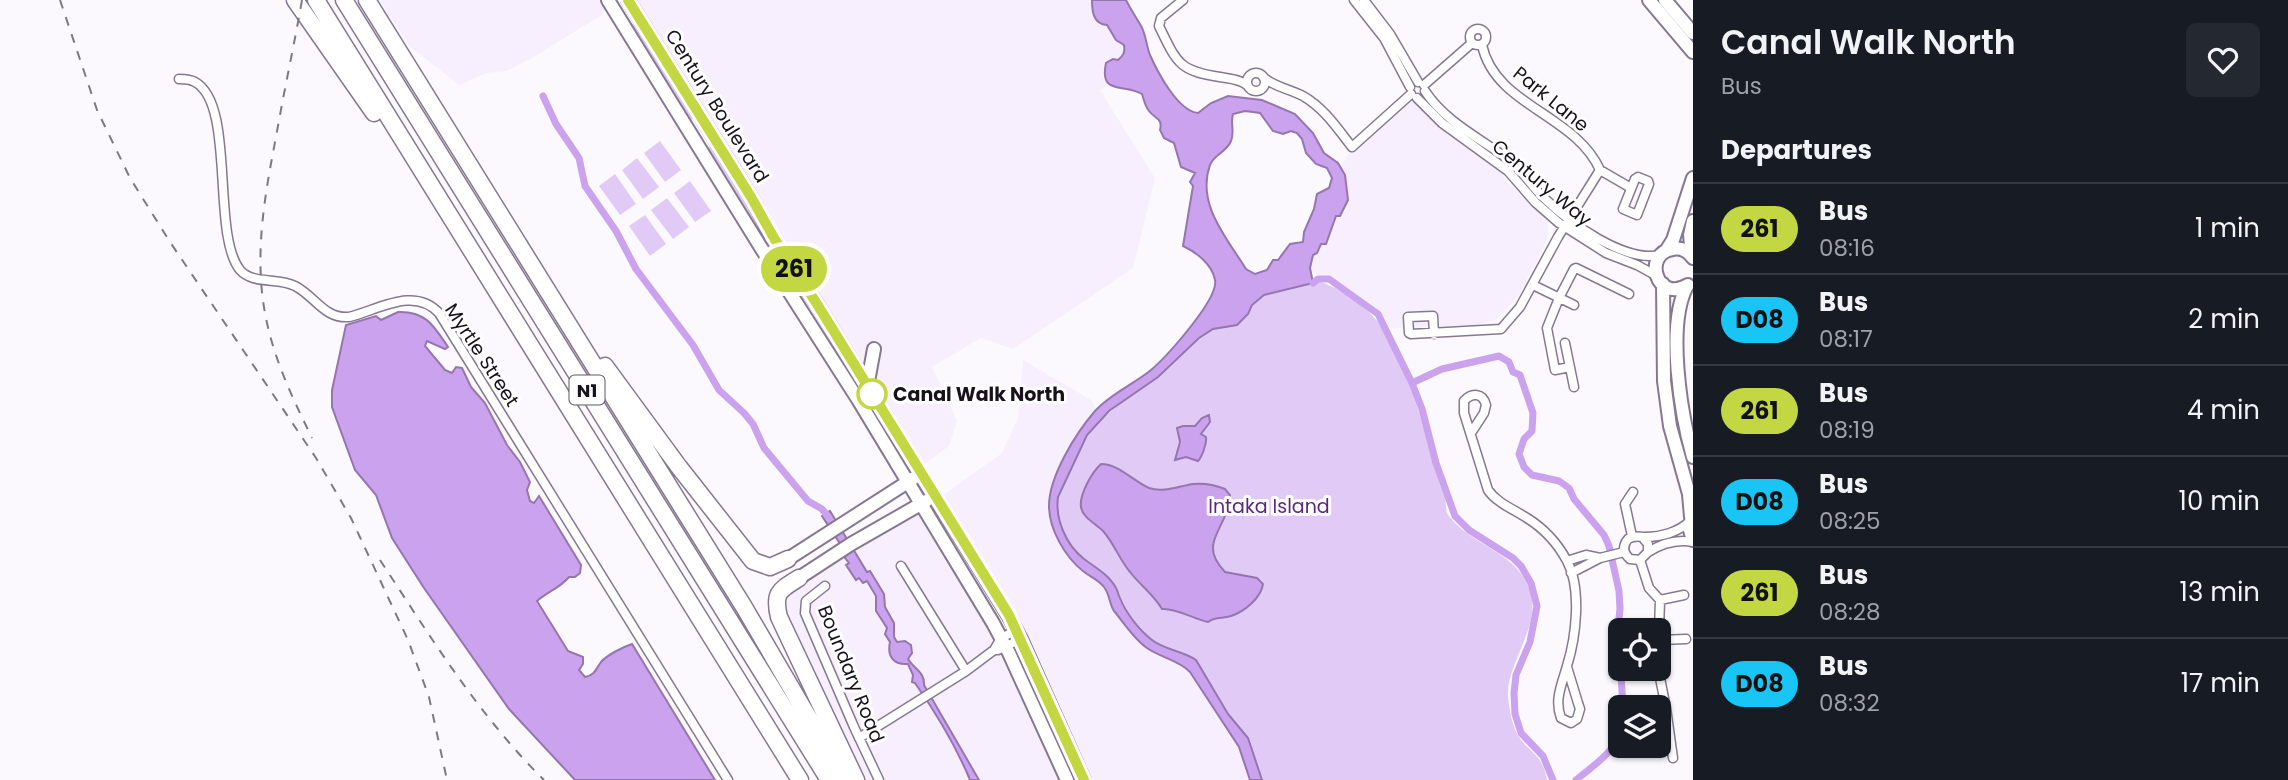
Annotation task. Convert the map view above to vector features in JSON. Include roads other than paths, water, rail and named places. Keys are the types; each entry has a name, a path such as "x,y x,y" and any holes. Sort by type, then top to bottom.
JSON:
{"highway":[{"path":"295,0 456,225"},
{"name":"N1","path":"316,0 800,780"},
{"name":"N1","path":"344,0 829,780"},
{"path":"367,0 744,607 845,780"},
{"path":"515,238 678,467 744,551 764,567 775,566 789,558"},
{"path":"801,577 779,591 776,604 779,617 856,780"}],"main road":[{"name":"Century Boulevard","path":"608,0 921,503 1000,645 1067,780"},
{"name":"Century Boulevard","path":"628,0 936,495 1019,634 1084,780"},
{"path":"1649,0 1693,52"},
{"path":"1665,0 1693,33"},
{"path":"1693,178 1674,240 1656,265 1660,280 1664,381 1670,426 1689,494 1689,531 1693,541"},
{"path":"1692,257 1690,235 1693,221"},
{"path":"1664,253 1680,249 1692,257"},
{"path":"1660,280 1674,289 1690,283"},
{"path":"1690,283 1679,310 1678,363 1693,457"},
{"path":"867,387 874,349"},
{"path":"789,558 921,473"},
{"path":"801,577 846,547 936,495"}],"street":[{"path":"1182,0 1161,18 1159,26 1180,64 1195,73 1243,83 1251,89 1279,86"},
{"name":"Century Way","path":"1354,0 1443,123 1508,171 1535,202 1606,253 1644,268 1660,280"},
{"name":"Century Way","path":"1364,0 1390,34 1417,89"},
{"path":"1475,29 1481,29 1487,36 1482,45 1472,43 1471,33 1475,29"},
{"path":"1243,83 1249,75 1256,73 1304,97 1320,108 1352,147 1472,43"},
{"name":"Park Lane","path":"1482,45 1487,62 1505,85 1568,131 1584,147 1600,170"},
{"path":"1262,87 1263,77"},
{"name":"Myrtle Street","path":"179,79 194,81 202,89 215,117 230,248 241,271 255,279 295,285 327,312 339,317 349,317 387,304 409,300 432,306 728,780"},
{"path":"1434,334 1501,329 1520,307 1566,223 1600,170 1632,188"},
{"path":"1637,177 1649,182 1638,215 1623,210 1632,188 1637,177"},
{"name":"Century Way","path":"1566,223 1626,252 1646,256 1664,253"},
{"path":"1570,367 1557,371 1547,331 1559,298 1576,268 1629,294"},
{"path":"1533,285 1574,305"},
{"path":"1565,343 1574,387"},
{"path":"1471,433 1484,481 1492,496 1537,524 1567,561 1577,609 1558,701 1561,718 1571,723 1577,719 1580,709 1567,667"},
{"path":"1632,536 1625,504 1633,492"},
{"path":"1621,553 1625,542 1632,536 1657,536 1677,531 1691,518"},
{"path":"1642,537 1648,544 1647,552"},
{"path":"1640,560 1658,546 1693,541"},
{"path":"1571,573 1600,558 1621,553 1630,559 1640,560"},
{"path":"1567,561 1586,555 1600,558"},
{"path":"1640,560 1648,588 1660,600 1659,618"},
{"path":"901,566 967,671"},
{"name":"Boundary Road","path":"825,586 806,601 805,613 879,780"},
{"path":"1660,600 1685,595"},
{"path":"859,738 967,671 1019,634"},
{"path":"1671,640 1686,639"},
{"path":"1661,681 1673,758"}],"waterway":[{"path":"543,96 556,124 579,158 585,186 616,231 636,269 693,345 719,390 753,424 764,448 808,501 826,514"},
{"path":"1313,283 1318,279 1329,279 1378,314 1422,409 1436,463 1455,516 1469,530 1513,558 1531,583 1537,606 1530,642 1516,675 1515,714 1521,733 1543,756 1553,780"},
{"path":"1412,383 1442,369 1499,356 1509,362 1513,372 1520,375 1533,413 1532,431 1524,439 1519,454 1524,467 1532,475 1559,481 1569,488 1574,499 1604,535 1609,546 1619,591 1620,609 1615,655 1621,675 1622,695"},
{"path":"1576,780 1608,752"}],"railway":[{"path":"60,0 97,110 130,178 316,458 351,518 408,640 429,697 447,780"},
{"path":"302,0 268,183 262,230 261,276 267,323 275,353 312,438"},
{"path":"380,560 477,702 544,780"}],"place":[{"name":"Canal Walk North","path":"872,394"}],"park label":[{"name":"Intaka Island","path":"1269,506"}]}
